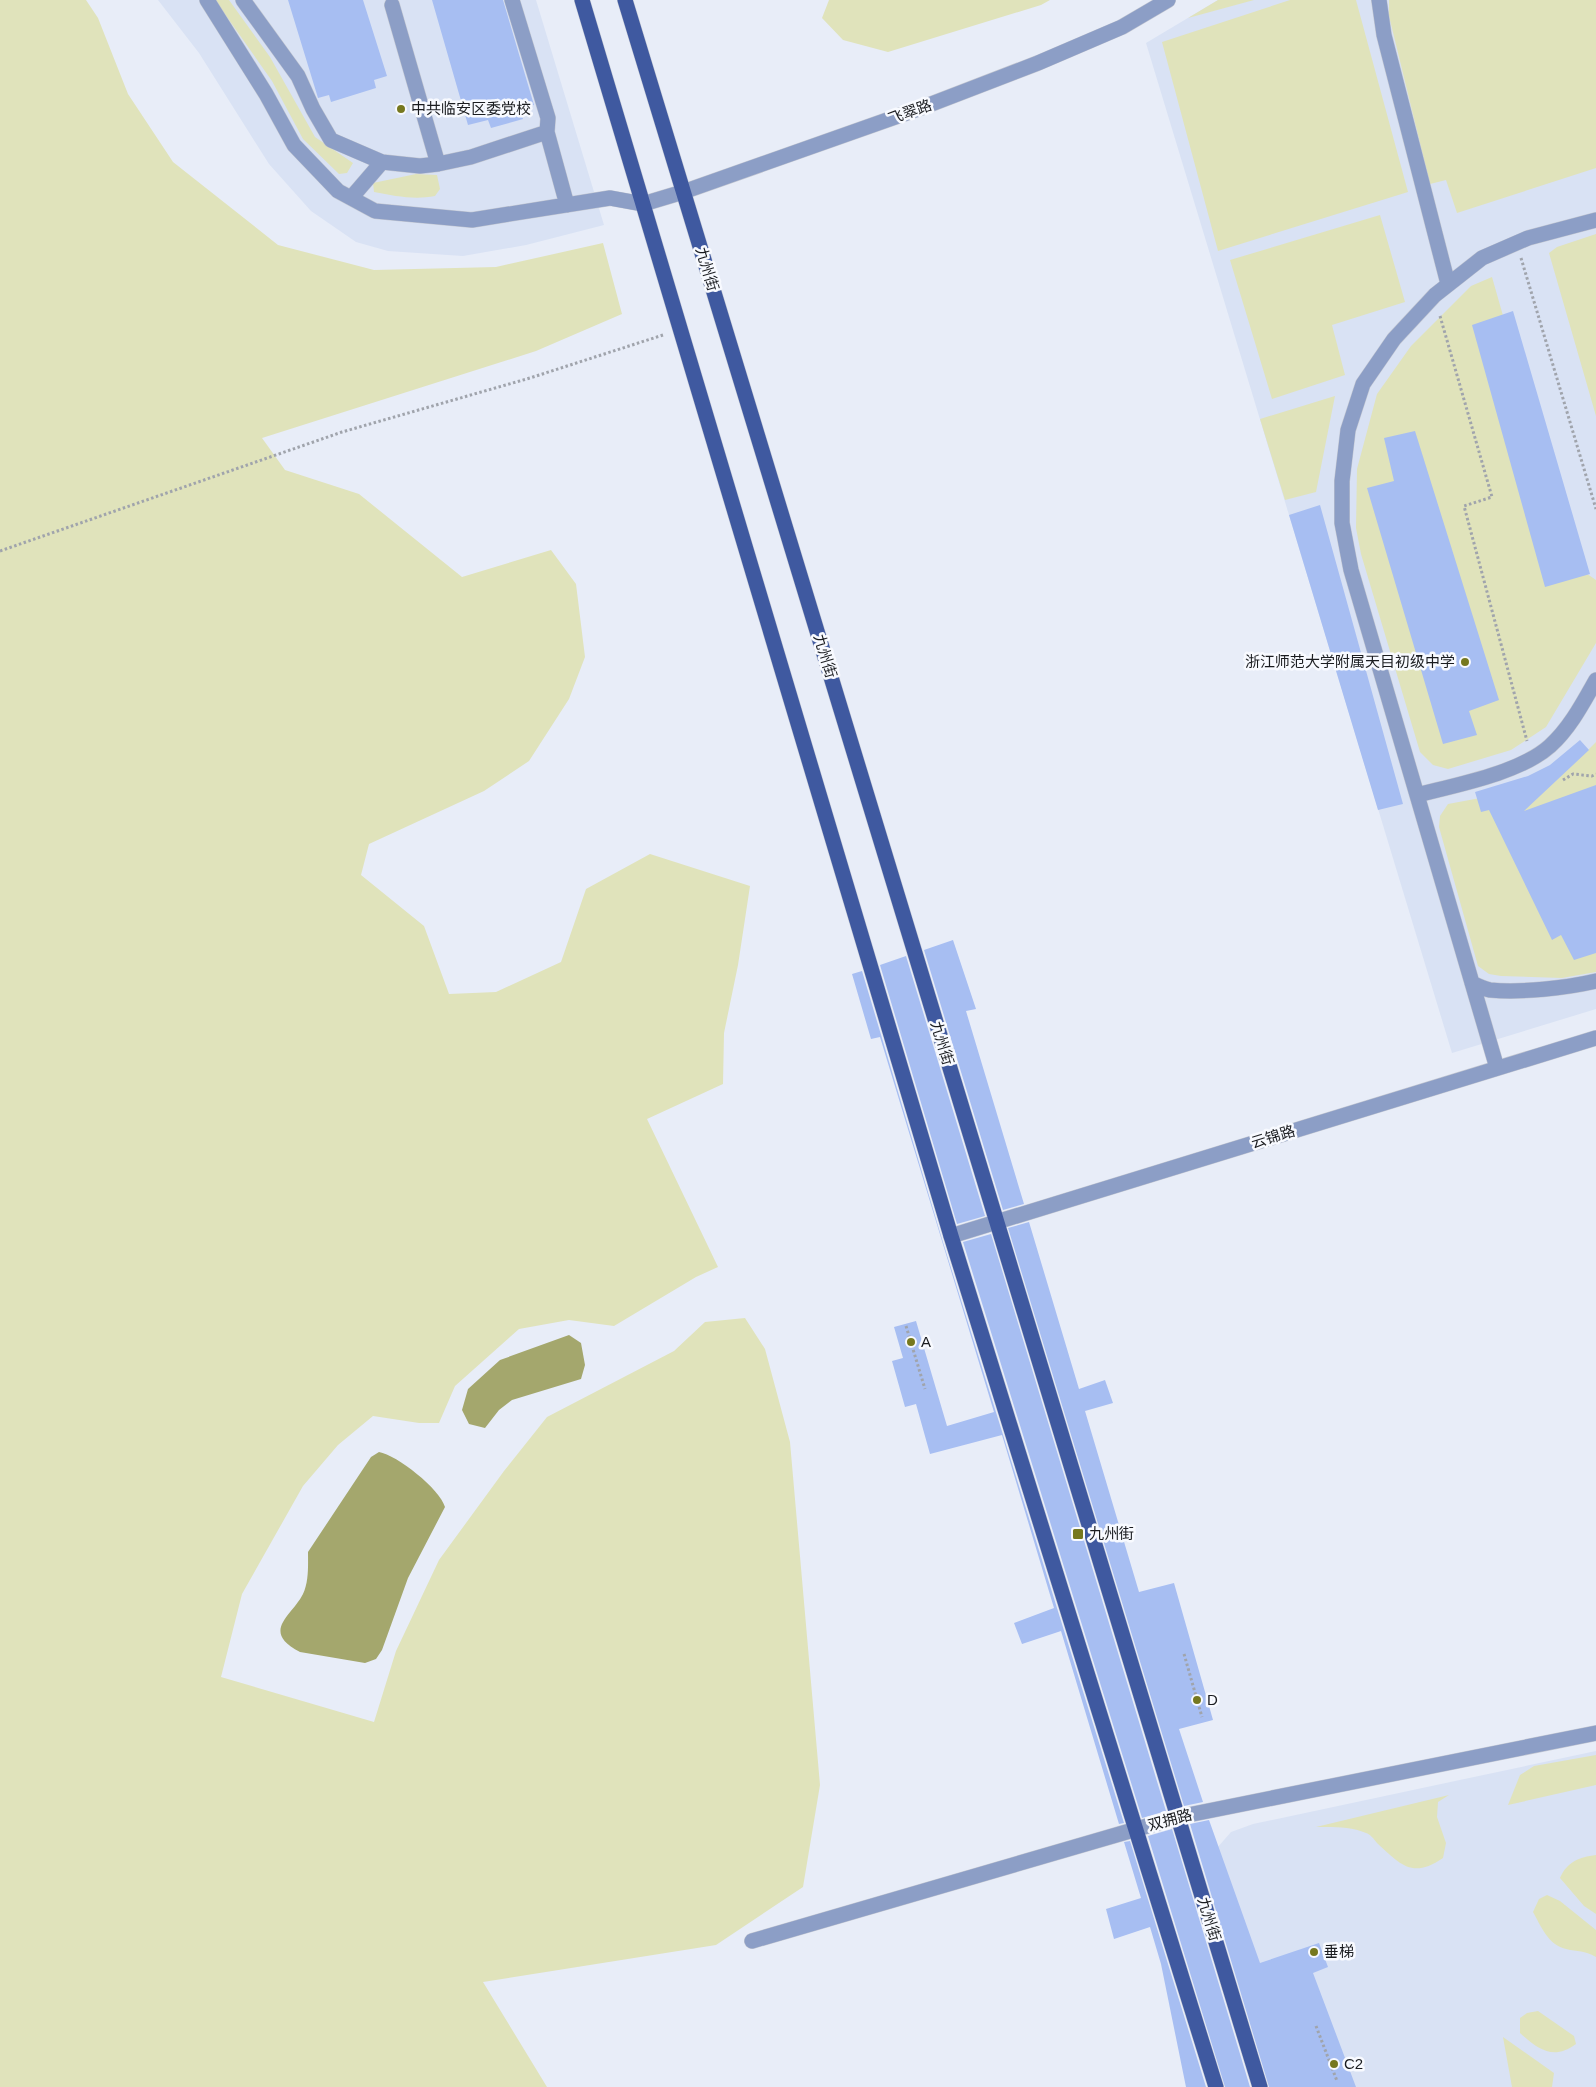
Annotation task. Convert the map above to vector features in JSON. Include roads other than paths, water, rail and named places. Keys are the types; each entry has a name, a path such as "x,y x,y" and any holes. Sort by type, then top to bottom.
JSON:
{"main road":[{"path":"582,0 951,1236 1216,2087"},
{"name":"九州街","path":"625,0 1260,2087"}],"street":[{"path":"207,0 266,94 294,145 338,191 375,211 472,220 610,198 643,204"},
{"path":"242,0 298,76 313,109 332,140 382,162 420,166 438,164 471,157 547,132"},
{"path":"512,0 548,118 547,132 567,205"},
{"name":"飞翠路","path":"643,204 683,192 921,108 1038,63 1122,27 1168,0"},
{"path":"1379,0 1384,34 1448,284"},
{"path":"392,5 438,164"},
{"path":"351,198 382,162"},
{"path":"1497,1068 1351,570 1342,523 1342,481 1348,430 1363,384 1394,339 1434,295 1482,258 1528,238 1596,220"},
{"path":"1417,795 1478,779 1521,764 1549,747 1573,721 1596,680"},
{"path":"1472,983 1488,990 1510,990 1575,986 1596,981"},
{"path":"1481,1014 1491,1001 1510,990"},
{"name":"云锦路","path":"951,1236 1596,1038"},
{"name":"双拥路","path":"752,1941 1178,1817 1596,1733"}],"place":[{"name":"中共临安区委党校","path":"401,109"},
{"name":"浙江师范大学附属天目初级中学","path":"1465,662"},
{"name":"A","path":"911,1342"},
{"name":"九州街","path":"1078,1534"},
{"name":"D","path":"1197,1700"},
{"name":"垂梯","path":"1314,1952"},
{"name":"C2","path":"1334,2064"}]}
